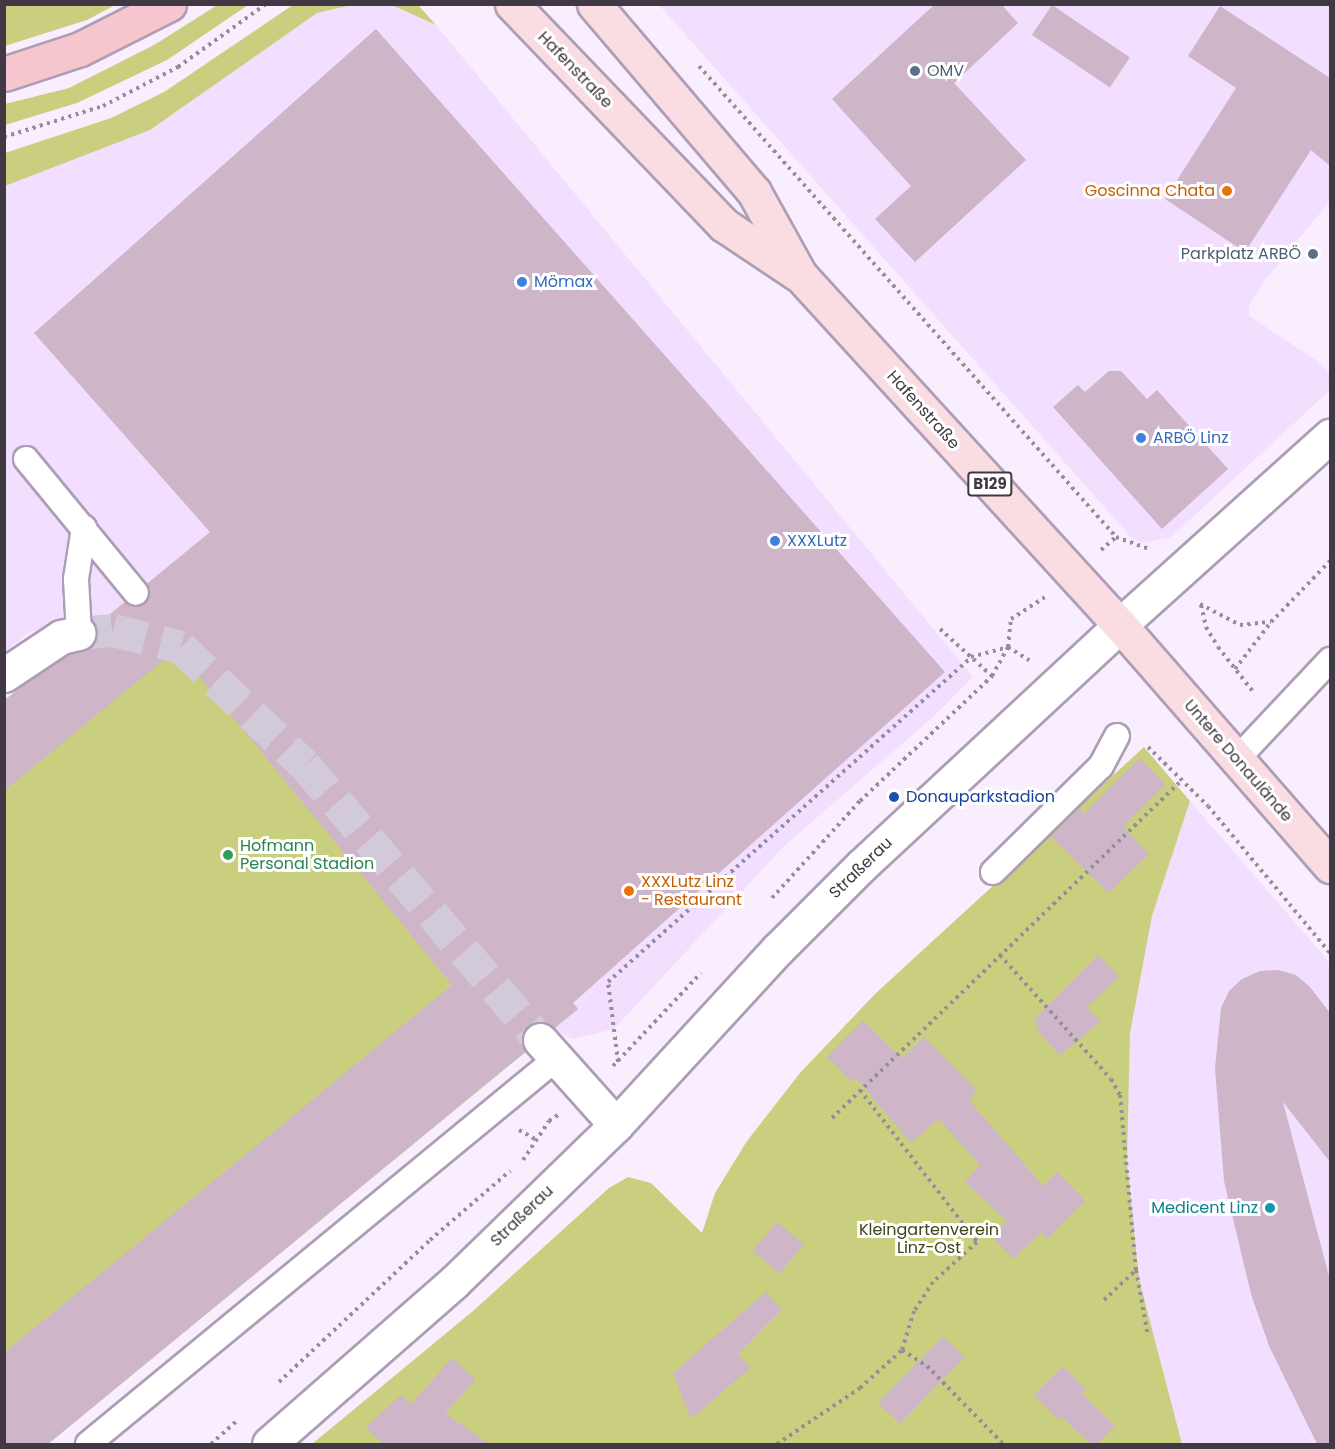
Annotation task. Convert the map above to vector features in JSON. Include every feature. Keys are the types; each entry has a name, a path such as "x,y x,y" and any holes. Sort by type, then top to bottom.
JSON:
{"highway":[{"path":"4,74 80,49 169,4"}],"main road":[{"name":"Hafenstraße","path":"512,4 724,225 800,275"},
{"name":"Hafenstraße","path":"594,4 754,192 800,275 1146,655"},
{"path":"1120,625 1330,436"},
{"name":"Straßerau","path":"269,1444 454,1282 616,1125 778,949 861,866 1120,625"},
{"path":"4,675 61,637 79,633"},
{"name":"Untere Donaulände","path":"1146,655 1330,866"},
{"path":"548,1049 616,1125"}],"lane":[{"path":"26,459 136,593"},
{"path":"79,633 76,579 84,528"},
{"path":"1237,759 1330,660"},
{"path":"993,872 1101,766 1117,736"},
{"path":"88,1444 548,1049"}],"path":[{"path":"4,137 103,105 178,67 266,4"},
{"path":"697,63 1116,537 1139,548 1155,550"},
{"path":"1235,669 1271,622 1330,561"},
{"path":"1255,694 1206,627 1200,604 1240,625 1271,622"},
{"path":"617,1062 608,982 971,657 1008,648 1011,619"},
{"path":"940,629 992,676"},
{"path":"1117,736 1148,746 1183,779 1330,952"},
{"path":"832,1118 1183,779"},
{"path":"1000,955 1111,1079 1120,1095 1136,1270 1148,1336"},
{"path":"777,1444 860,1388 902,1350 914,1311 933,1282 977,1242 861,1090"},
{"path":"522,1162 549,1122"},
{"path":"274,1386 430,1240 513,1169"},
{"path":"1104,1300 1136,1270"},
{"path":"902,1350 927,1366 1003,1444"},
{"path":"211,1444 240,1419"}],"shaded area":[{"path":"392,4 436,25 973,677 933,717 784,846 614,1029 573,1039 513,1010 57,658 32,630 5,652 5,186 150,130 317,13 352,5"},
{"path":"659,5 1330,5 1330,201 1265,280 1249,306 1249,316 1316,360 1330,373 1330,390 1171,537 1143,543 1131,537"},
{"path":"1190,801 1330,963 1330,1444 1182,1444 1139,1279 1127,1162 1130,1033 1152,916"}],"green space":[{"path":"5,4 115,5 87,20 5,46"},
{"path":"219,4 248,5 167,60 77,103 5,125 5,104 69,88 154,45"},
{"path":"293,5 352,5 317,13 150,130 5,186 5,153 111,118 164,92"},
{"path":"392,5 418,5 436,25"},
{"name":"Hofmann Personal Stadion","path":"197,543 578,1009 48,1444 5,1444 5,700"},
{"name":"Kleingartenverein Linz-Ost","path":"1144,747 1190,801 1152,916 1130,1033 1127,1162 1139,1279 1182,1444 312,1444 473,1311 609,1188 628,1177 651,1183 702,1233 715,1193 747,1141 800,1073 875,994"}],"building":[{"path":"935,4 1001,4 1018,23 954,83 1026,160 915,262 875,219 911,186 832,99"},
{"path":"1052,5 1130,58 1110,87 1032,35"},
{"path":"1220,6 1330,78 1330,166 1311,150 1245,252 1165,199 1236,88 1188,56"},
{"path":"376,29 945,672 573,1003 578,1009 554,1028 545,1022 528,1026 522,1035 525,1052 48,1444 4,1444 4,1353 452,985 177,649 4,791 4,700 68,655 91,647 97,638 96,626 125,602 138,607 145,604 150,591 147,584 210,532 34,333"},
{"name":"ARBÖ Linz","path":"1109,371 1121,371 1147,399 1157,390 1228,469 1162,529 1053,407 1078,385 1085,392"},
{"path":"1139,758 1165,784 1123,827 1149,854 1109,893 1051,837 1079,809 1084,814"},
{"path":"1098,955 1119,977 1087,1007 1100,1022 1060,1055 1035,1028 1039,1024 1034,1019"},
{"name":"Medicent Linz","path":"1278,970 1296,975 1310,987 1330,1013 1330,1162 1283,1102 1330,1280 1330,1444 1317,1444 1269,1346 1251,1294 1224,1181 1215,1068 1221,1008 1229,991 1242,979 1260,971"},
{"path":"863,1020 902,1058 924,1037 977,1091 969,1100 1043,1186 1057,1172 1085,1201 1047,1239 1042,1232 1013,1259 991,1235 1007,1221 965,1182 980,1165 939,1119 911,1143 856,1078 852,1082 827,1057"},
{"path":"777,1222 804,1244 779,1274 753,1251"},
{"path":"766,1292 782,1309 738,1354 750,1368 691,1419 673,1373"},
{"path":"943,1336 965,1357 900,1424 878,1403"},
{"path":"452,1358 476,1380 445,1413 489,1444 382,1444 366,1427 401,1395 411,1404"},
{"path":"1063,1366 1086,1389 1082,1394 1115,1426 1097,1444 1091,1444 1060,1416 1057,1419 1034,1395"}],"tunnel":[{"path":"79,633 113,630 181,647 305,765 540,1040"}],"place":[{"name":"OMV","path":"915,71"},
{"name":"Goscinna Chata","path":"1227,191"},
{"name":"Parkplatz ARBÖ","path":"1313,254"},
{"name":"Mömax","path":"522,282"},
{"name":"ARBÖ Linz","path":"1141,438"},
{"name":"XXXLutz","path":"775,541"},
{"name":"Donauparkstadion","path":"894,797"},
{"name":"Hofmann Personal Stadion","path":"228,855"},
{"name":"XXXLutz Linz - Restaurant","path":"629,891"},
{"name":"Medicent Linz","path":"1270,1208"}]}
